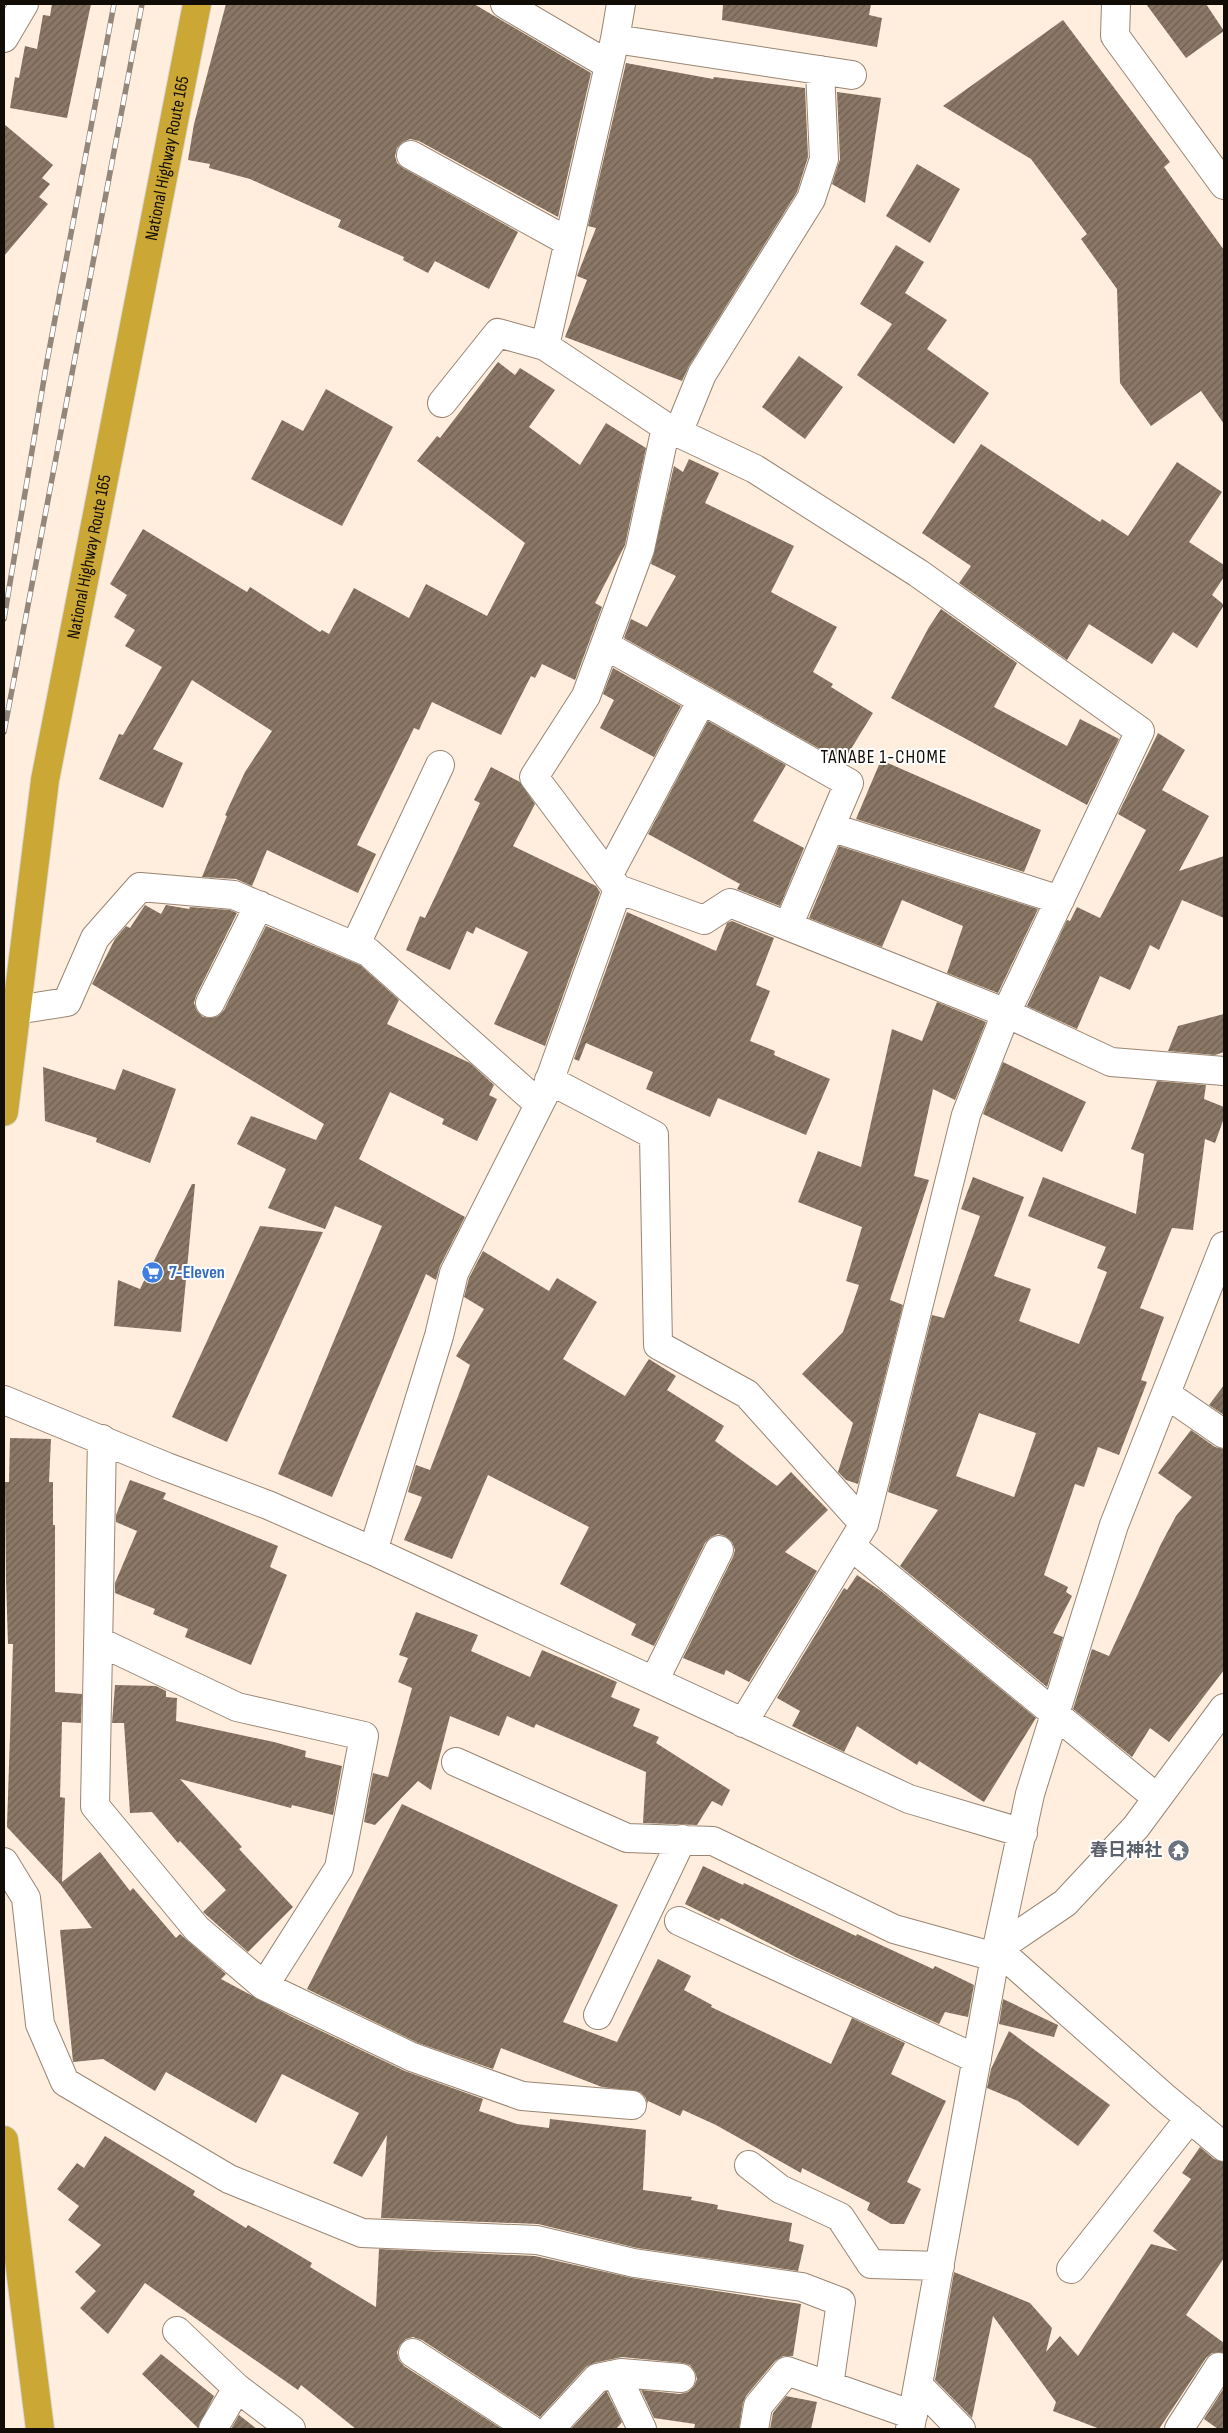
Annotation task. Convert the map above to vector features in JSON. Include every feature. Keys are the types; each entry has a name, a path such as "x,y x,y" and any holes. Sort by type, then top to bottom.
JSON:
{"highway":[{"name":"National Highway Route 165","path":"4,1112 45,780 197,4"},
{"path":"4,2140 40,2429"}],"street":[{"path":"4,38 24,4"},
{"path":"505,4 609,65"},
{"path":"544,346 615,39 621,4"},
{"path":"1116,4 1115,36 1224,185"},
{"path":"615,39 852,75"},
{"path":"820,70 824,159 810,199 702,374 672,430 640,549 586,696 534,776 613,882 704,920 730,903 1006,1013 1111,1062 1224,1071"},
{"path":"411,155 569,242"},
{"path":"442,402 498,333 544,346 672,430 755,469 861,537 918,574 1140,731 1006,1013 966,1115 858,1535 743,1724"},
{"path":"605,645 849,783 788,926"},
{"path":"373,1551 439,1336 454,1273 544,1092 613,882 706,702"},
{"path":"355,946 440,765"},
{"path":"830,827 1060,900"},
{"path":"16,1010 66,1002 94,938 140,887 234,895 368,952 544,1092 654,1135 658,1345 747,1394 858,1535 1055,1713 1157,1798"},
{"path":"210,1004 259,905"},
{"path":"754,2429 758,2406 787,2370 911,2422 996,1953 1030,1794 1114,1525 1224,1246"},
{"path":"1166,1394 1224,1434"},
{"path":"4,1400 167,1467 268,1505 373,1551 743,1724 909,1799 1023,1833"},
{"path":"102,1439 95,1806 197,1929 264,1986 412,2057 522,2096 632,2105"},
{"path":"654,1681 719,1550"},
{"path":"98,1641 237,1707 364,1736 339,1868 264,1986"},
{"path":"996,1953 1065,1903 1136,1827 1224,1708"},
{"path":"456,1762 627,1838 713,1841 894,1929 996,1953 1224,2147"},
{"path":"598,2015 682,1839"},
{"path":"4,1862 26,1898 40,2024 65,2082 229,2178 362,2233 537,2240 634,2263 802,2287 841,2302 829,2386"},
{"path":"679,1921 977,2059"},
{"path":"1071,2269 1190,2118"},
{"path":"749,2165 780,2189 840,2217 871,2264 940,2266"},
{"path":"177,2331 237,2388 292,2429"},
{"path":"414,2353 530,2429"},
{"path":"1179,2429 1219,2368"},
{"path":"616,2374 642,2429"},
{"path":"550,2429 597,2378 616,2374 681,2378"},
{"path":"918,2385 961,2429"},
{"path":"213,2429 237,2388"}],"building":[{"path":"52,4 91,4 67,118 10,108 15,77 19,78 25,46 37,49 43,15 50,16"},
{"path":"226,4 474,4 591,73 558,217 419,141 410,139 403,142 397,148 395,156 397,163 403,168 518,232 489,289 435,261 428,273 403,260 404,257 338,227 341,220 250,179 209,168 210,164 188,160 194,124"},
{"path":"723,4 871,4 869,15 882,18 877,47 722,20"},
{"path":"1146,4 1206,4 1224,31 1186,58"},
{"path":"1063,20 1170,162 1164,167 1224,250 1224,424 1201,391 1151,426 1120,383 1117,289 1081,239 1087,234 1031,159 943,106"},
{"path":"626,63 713,79 714,77 805,88 808,157 797,192 689,366 682,381 565,337 587,280 577,276 596,228 588,226"},
{"path":"837,92 881,98 865,203 832,184 840,159"},
{"path":"4,124 53,165 42,178 50,184 39,197 48,204 4,256"},
{"path":"917,164 960,189 930,243 886,216"},
{"path":"896,245 924,262 905,293 947,320 927,349 989,393 954,444 857,375 892,324 860,304"},
{"path":"799,356 843,387 805,439 762,407"},
{"path":"498,362 515,375 520,368 555,390 529,427 580,465 606,423 646,448 625,545 595,603 602,607 575,680 542,664 535,678 531,676 501,735 432,702 419,730 414,728 357,845 376,854 358,893 267,850 252,886 236,879 202,877 227,816 225,815 245,772 272,731 192,680 153,749 183,763 163,808 99,779 119,734 123,735 162,667 125,646 135,630 114,617 127,595 110,584 143,529 247,592 250,587 320,632 322,630 329,634 354,588 409,618 426,584 487,616 525,543 417,461 437,436 440,438"},
{"path":"326,389 393,427 342,526 251,479 282,420 303,431"},
{"path":"981,444 1100,522 1102,519 1128,536 1177,462 1222,492 1189,542 1224,565 1224,577 1212,595 1224,605 1197,648 1173,632 1152,664 1089,624 1067,660 959,583 971,566 922,533"},
{"path":"689,459 719,473 705,503 794,546 771,592 837,627 813,672 833,684 831,687 873,713 843,762 624,638 631,619 647,627 676,576 651,564 674,466 683,472"},
{"path":"941,609 1017,663 994,707 1067,746 1080,719 1119,739 1087,805 891,698 929,627"},
{"path":"613,668 681,706 654,757 600,728 614,700 603,694"},
{"path":"708,721 786,765 753,821 804,848 780,906 737,889 740,884 648,834"},
{"path":"1158,733 1185,750 1162,790 1209,816 1179,871 1224,856 1224,918 1182,900 1159,950 1150,945 1130,990 1100,976 1077,1029 1027,1006 1067,920 1070,921 1077,907 1100,918 1146,830 1118,814"},
{"path":"881,760 1041,830 1024,872 856,819"},
{"path":"491,767 520,782 535,804 513,846 596,886 600,892 545,1046 494,1024 528,952 476,927 473,934 467,931 450,970 406,950 420,916 425,918 480,803 474,800"},
{"path":"839,846 1038,909 998,993 947,973 963,926 902,900 882,947 809,918"},
{"path":"145,905 161,914 166,905 189,909 190,907 230,910 237,913 196,996 194,1003 197,1011 203,1017 211,1018 218,1016 224,1010 266,926 360,965 399,1000 387,1024 470,1063 494,1085 489,1095 497,1099 477,1141 442,1124 444,1119 390,1092 359,1159 465,1217 440,1266 436,1280 426,1274 332,1497 278,1474 382,1226 335,1206 325,1229 268,1208 286,1169 237,1144 251,1116 316,1140 324,1124 92,984 115,939 126,926 130,928"},
{"path":"627,912 716,951 727,923 732,921 774,938 756,985 770,991 750,1041 775,1051 774,1055 830,1079 806,1135 718,1098 710,1117 646,1089 653,1072 586,1043 579,1061 574,1059"},
{"path":"937,1002 986,1022 955,1100 933,1089 914,1176 929,1180 890,1300 903,1305 858,1484 846,1480 838,1472 853,1423 802,1374 843,1332 859,1285 846,1281 862,1227 798,1202 818,1151 861,1167 892,1029 922,1041"},
{"path":"1224,1014 1224,1052 1215,1055 1168,1051 1178,1026"},
{"path":"1003,1062 1086,1102 1062,1152 983,1114"},
{"path":"43,1067 115,1090 123,1069 176,1089 150,1163 96,1142 97,1138 45,1121"},
{"path":"1157,1081 1206,1085 1204,1099 1224,1107 1224,1118 1215,1143 1205,1139 1193,1230 1172,1228 1140,1308 1164,1317 1141,1380 1147,1382 1119,1455 1098,1447 1084,1487 1075,1484 1044,1575 1068,1587 1066,1592 1072,1596 1053,1633 1063,1637 1047,1687 900,1566 938,1510 888,1492 932,1315 944,1318 980,1216 961,1209 973,1177 1024,1197 994,1276 1031,1289 1019,1321 1079,1344 1107,1272 1097,1268 1106,1247 1028,1216 1043,1177 1136,1214 1144,1154 1131,1149","holes":["979,1413 1036,1433 1014,1497 956,1476"]},
{"path":"192,1184 195,1184 181,1332 114,1326 118,1280 140,1289"},
{"path":"260,1226 323,1232 227,1442 172,1417"},
{"path":"483,1251 549,1291 557,1278 597,1302 563,1359 625,1396 649,1359 676,1376 667,1390 724,1426 715,1441 777,1486 791,1472 828,1510 785,1552 817,1571 749,1682 726,1670 724,1675 683,1658 733,1557 735,1550 732,1542 725,1536 718,1534 711,1537 705,1543 654,1646 631,1635 636,1624 560,1584 589,1527 488,1475 452,1559 404,1540 422,1497 408,1492 416,1465 430,1470 470,1365 456,1356 484,1309 464,1297 469,1278"},
{"path":"1224,1385 1224,1415 1209,1405"},
{"path":"1191,1430 1215,1447 1224,1449 1224,1670 1169,1742 1150,1728 1132,1757 1073,1709 1092,1649 1109,1656 1161,1544 1176,1516 1192,1497 1158,1473"},
{"path":"10,1438 51,1439 49,1482 53,1482 53,1525 55,1525 55,1692 82,1694 81,1723 62,1722 60,1797 65,1798 62,1882 100,1852 130,1891 133,1888 176,1938 180,1934 226,1974 221,1979 292,2017 405,2071 483,2099 479,2111 517,2124 549,2128 550,2119 646,2130 643,2190 692,2197 691,2200 718,2205 717,2209 792,2223 789,2241 804,2245 798,2271 637,2248 538,2224 381,2218 387,2135 362,2177 333,2163 359,2113 282,2074 256,2123 166,2072 155,2091 103,2059 73,2062 60,1930 92,1928 60,1884 7,1827 13,1644 8,1644 5,1482 9,1482"},
{"path":"130,1480 166,1493 163,1499 278,1546 270,1567 287,1575 251,1665 185,1637 188,1629 153,1614 155,1609 115,1593 115,1583 137,1531 116,1522 116,1515"},
{"path":"857,1575 881,1591 1036,1718 984,1802 919,1761 917,1765 857,1726 844,1752 792,1726 800,1711 777,1698 844,1588 847,1590"},
{"path":"416,1612 478,1635 471,1651 530,1677 542,1650 617,1682 611,1697 640,1709 633,1726 659,1737 656,1743 730,1790 722,1806 712,1801 697,1825 643,1823 646,1772 536,1724 534,1728 507,1716 499,1736 450,1716 431,1790 418,1781 375,1825 364,1822 373,1773 388,1777 412,1688 398,1682 408,1658 399,1655"},
{"path":"115,1685 156,1686 166,1691 166,1697 177,1698 176,1721 274,1742 306,1751 305,1757 342,1766 333,1815 292,1805 291,1808 180,1779 242,1847 239,1849 293,1907 248,1952 203,1912 226,1890 180,1841 178,1843 152,1812 130,1813 124,1723 112,1723"},
{"path":"402,1804 618,1905 563,2022 617,2042 658,1959 691,1976 684,1990 712,2005 711,2007 831,2064 852,2018 905,2043 891,2074 946,2101 907,2182 921,2189 904,2224 891,2224 867,2210 870,2203 802,2168 801,2173 716,2125 683,2110 680,2116 648,2101 647,2104 646,2098 640,2092 602,2087 501,2048 493,2069 418,2043 307,1989"},
{"path":"703,1866 743,1885 744,1883 856,1936 857,1934 933,1969 935,1966 974,1985 968,2017 945,2012 939,2024 795,1957 721,1918 719,1921 685,1904"},
{"path":"1003,1999 1058,2025 1054,2037 999,2024"},
{"path":"1009,2031 1110,2105 1078,2146 1018,2101 987,2088 991,2069"},
{"path":"105,2136 195,2191 193,2195 246,2228 248,2225 312,2263 310,2267 376,2307 379,2249 535,2256 632,2278 801,2304 793,2356 783,2356 775,2361 746,2396 739,2429 694,2429 695,2424 654,2418 641,2390 680,2394 688,2392 694,2386 697,2379 690,2365 622,2357 594,2363 586,2367 540,2417 422,2340 413,2337 406,2339 400,2345 397,2352 399,2360 404,2366 502,2429 356,2429 301,2385 298,2390 145,2283 108,2334 80,2308 96,2291 75,2272 101,2245 68,2220 79,2206 57,2189 77,2163 84,2168"},
{"path":"1200,2147 1214,2159 1224,2162 1224,2258 1186,2315 1224,2343 1224,2353 1212,2353 1206,2358 1159,2429 1100,2429 1053,2411 1056,2402 993,2316 972,2418 935,2380 954,2272 1030,2303 1052,2328 1046,2352 1060,2336 1078,2356 1151,2244 1178,2251 1153,2231 1191,2179 1182,2173"},
{"path":"161,2354 214,2396 198,2428 142,2374"},
{"path":"1224,2388 1224,2429 1218,2429 1204,2419"},
{"path":"607,2392 622,2422 616,2429 571,2429"},
{"path":"786,2396 817,2402 811,2429 770,2429 773,2413"},
{"path":"239,2415 257,2429 231,2429"}],"railway":[{"path":"4,619 46,367 114,4"},
{"path":"4,732 142,4"}],"place":[{"name":"7-Eleven","path":"153,1272"},
{"name":"春日神社","path":"1178,1850"}],"district":[{"name":"TANABE 1-CHOME","path":"884,757"}]}
